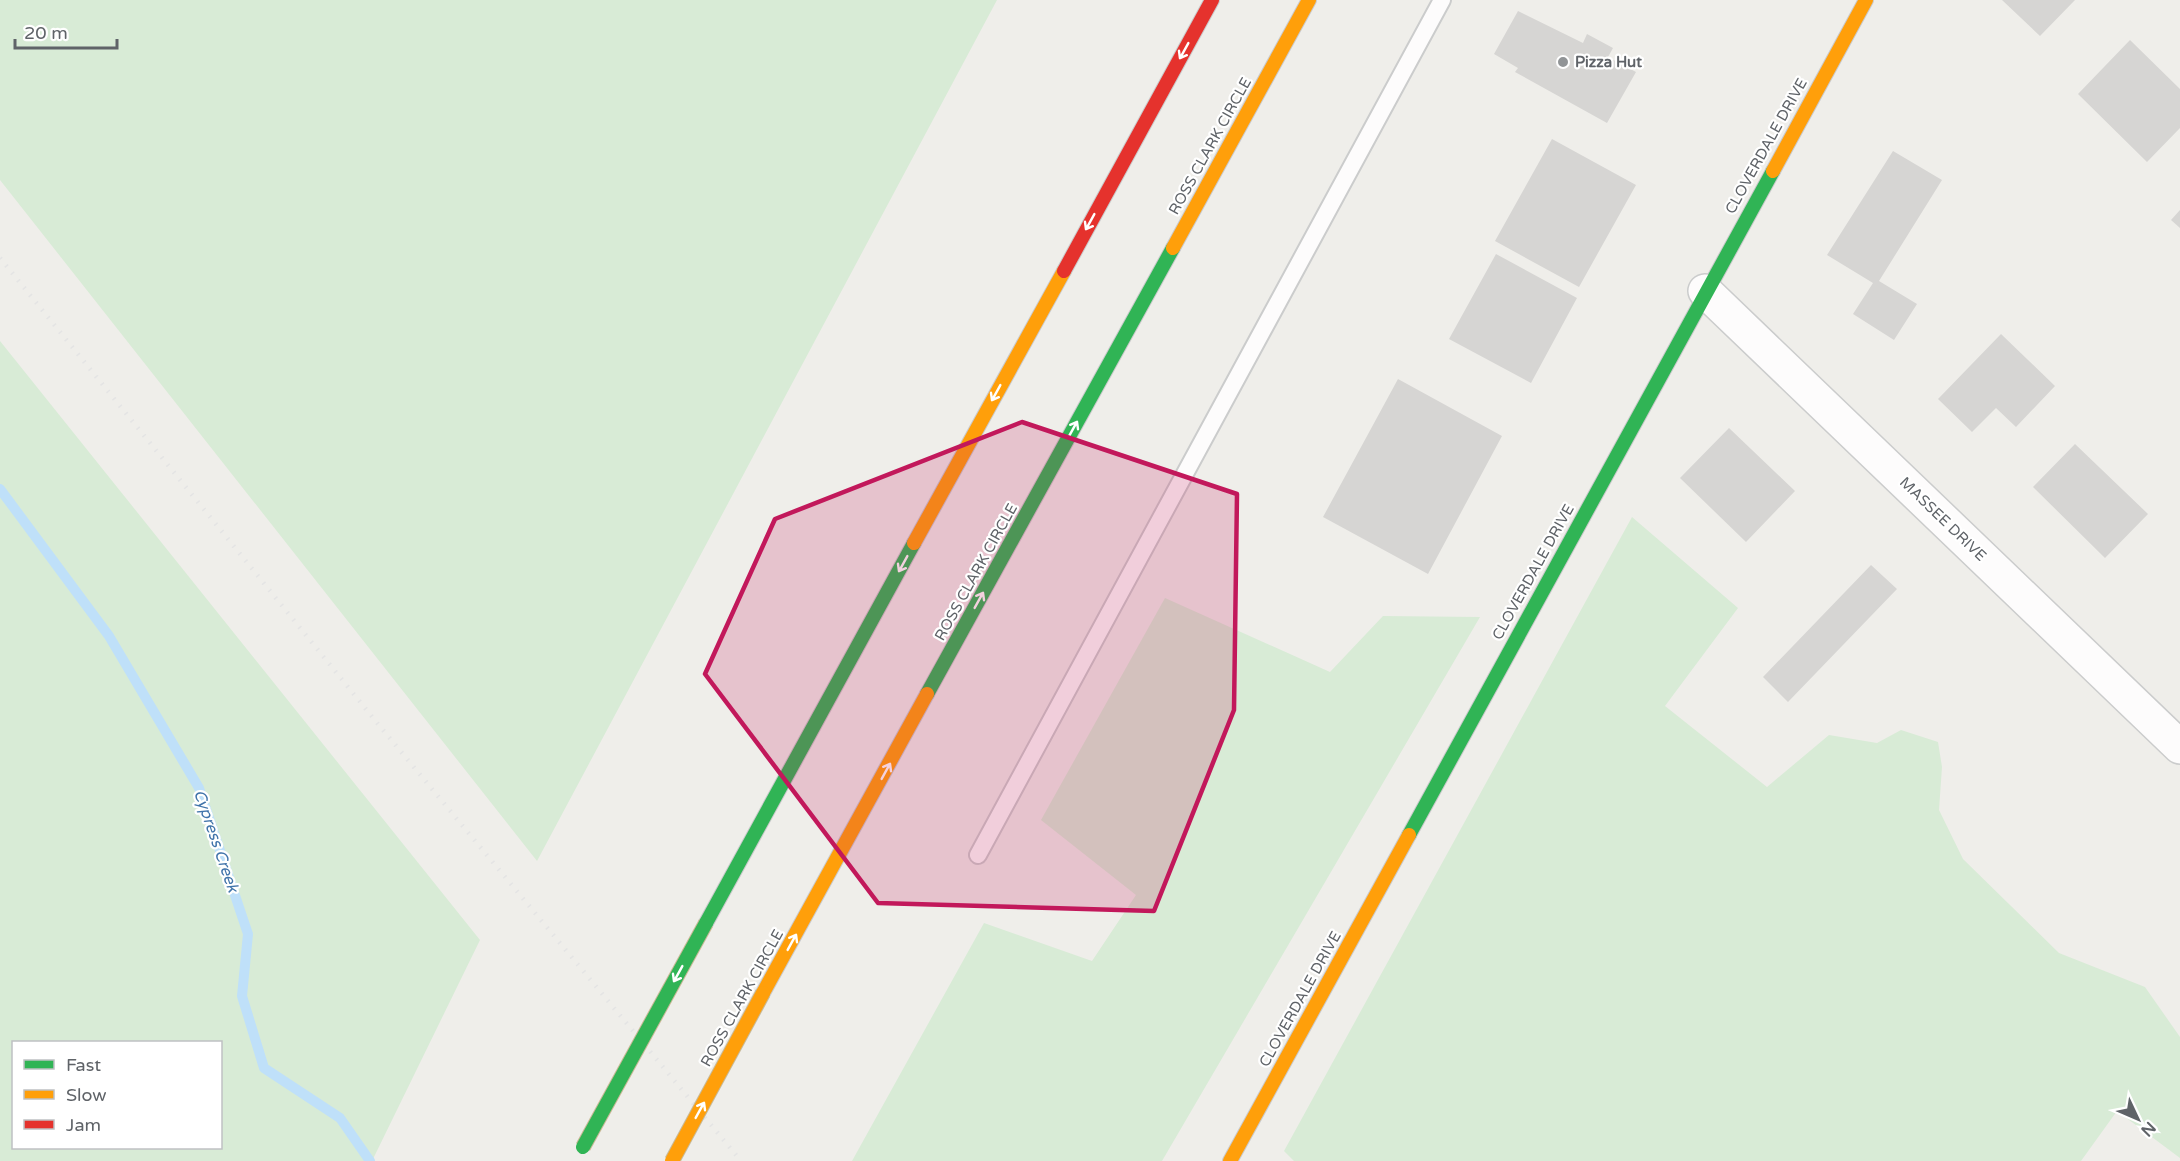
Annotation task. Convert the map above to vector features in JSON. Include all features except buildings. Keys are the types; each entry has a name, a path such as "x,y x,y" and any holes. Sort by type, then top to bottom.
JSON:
{"main road":[{"path":"575,1161 1212,0"},
{"name":"ROSS CLARK CIRCLE","path":"672,1161 1309,0"},
{"name":"CLOVERDALE DRIVE","path":"1230,1161 1866,0"}],"street":[{"name":"MASSEE DRIVE","path":"1705,291 2180,747"}],"lane":[{"path":"978,855 1442,0"}],"highlighted area":[{"path":"1022,422 1237,494 1234,710 1154,911 878,903 705,674 775,519"}],"green space":[{"path":"0,0 997,0 537,861 0,180"},
{"path":"0,341 480,940 372,1161 0,1161"},
{"path":"1632,517 1738,608 1665,706 1767,787 1829,735 1877,743 1901,730 1938,742 1942,767 1939,810 1963,859 2059,953 2145,987 2180,1037 2180,1158 2117,1111 2081,1161 1294,1161 1284,1151"},
{"path":"1165,598 1330,672 1383,616 1480,617 1162,1161 852,1161 984,923 1092,961 1136,895 1041,820"}],"waterway":[{"name":"Cypress Creek","path":"0,489 109,636 199,788 248,934 242,996 264,1068 340,1118 370,1161"}],"railway":[{"path":"0,258 378,724 741,1161"}],"traffic: fast":[{"path":"1409,835 1773,171"},
{"path":"927,694 1173,248"},
{"path":"706,923 914,543"},
{"path":"583,1147 706,923"}],"traffic: slow":[{"path":"1173,248 1309,0"},
{"path":"1773,171 1866,0"},
{"path":"914,543 1064,271"},
{"path":"763,993 927,694"},
{"path":"1230,1161 1409,835"},
{"path":"672,1161 763,993"}],"traffic: jam":[{"path":"1064,271 1212,0"}],"place":[{"name":"Pizza Hut","path":"1563,62"}]}
